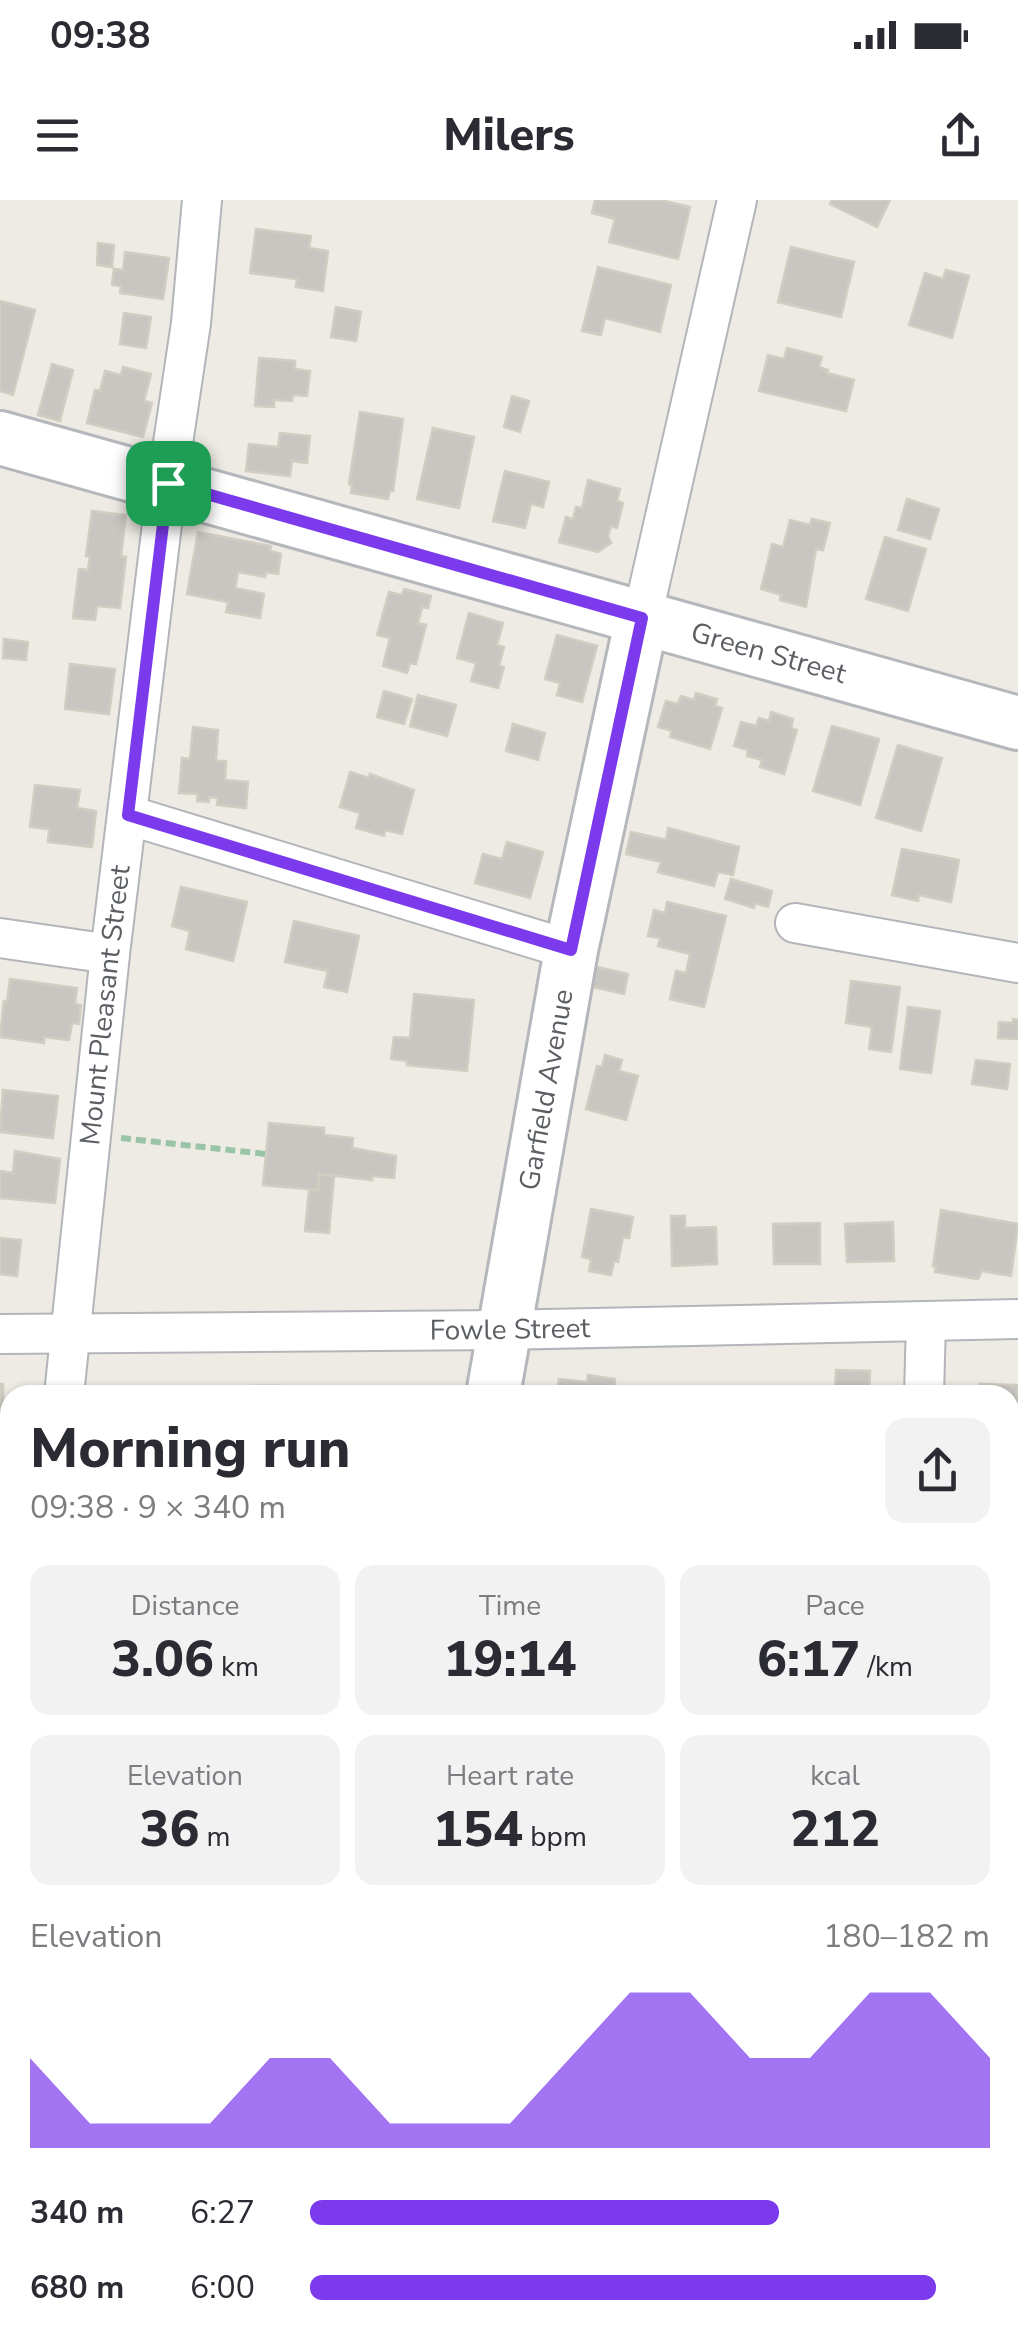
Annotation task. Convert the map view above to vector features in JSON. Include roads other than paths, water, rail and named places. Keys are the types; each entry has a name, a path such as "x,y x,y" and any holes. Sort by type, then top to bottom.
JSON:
{"street":[{"name":"Mount Pleasant Street","path":"65,1385 110,954 191,323 202,200"},
{"name":"Garfield Avenue","path":"494,1385 571,950 738,200"},
{"name":"Green Street","path":"0,438 1018,723"},
{"path":"128,815 571,950"},
{"path":"795,922 1018,962"},
{"path":"0,938 110,954"},
{"name":"Fowle Street","path":"0,1334 502,1330 1018,1319"},
{"path":"924,1385 926,1321"}]}
